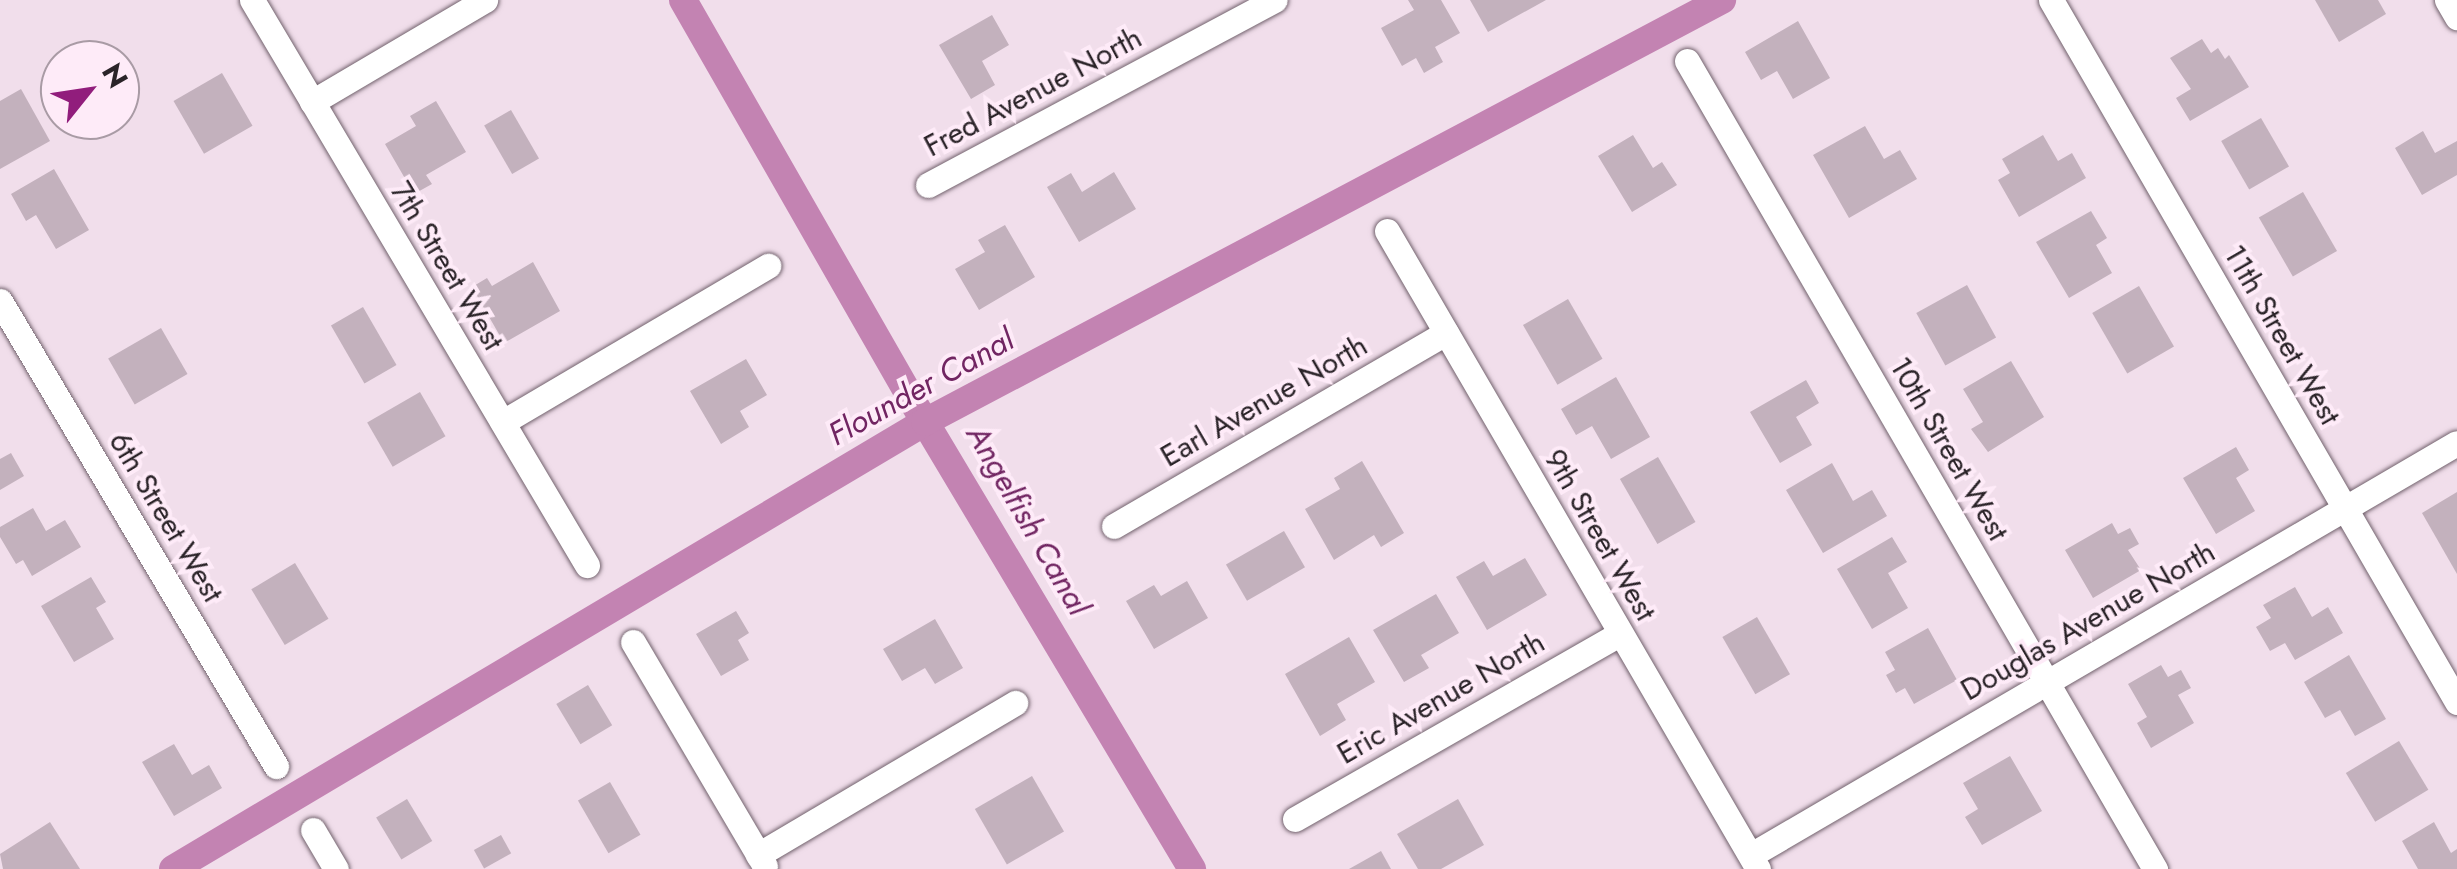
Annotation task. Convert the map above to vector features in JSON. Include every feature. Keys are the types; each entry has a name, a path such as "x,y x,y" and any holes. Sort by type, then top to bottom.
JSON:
{"street":[{"name":"7th Street West","path":"252,0 587,565"},
{"path":"312,102 485,0"},
{"name":"11th Street West","path":"2050,0 2457,702"},
{"path":"2447,0 2457,17"},
{"name":"Fred Avenue North","path":"928,185 1262,3"},
{"name":"10th Street West","path":"1687,62 2155,869"},
{"name":"9th Street West","path":"1387,231 1754,862"},
{"path":"502,422 768,266"},
{"name":"6th Street West","path":"0,301 276,766"},
{"name":"Earl Avenue North","path":"1114,526 1446,333"},
{"name":"Douglas Avenue North","path":"1754,862 2046,682 2457,443"},
{"name":"Eric Avenue North","path":"1295,820 1619,634"},
{"path":"633,642 762,862 1015,703"},
{"path":"313,830 336,869"}],"building":[{"path":"1408,0 1441,0 1460,33 1435,47 1443,62 1424,73 1416,58 1402,66 1381,28 1414,10"},
{"path":"1470,0 1546,0 1488,32"},
{"path":"2315,0 2378,0 2386,14 2339,42"},
{"path":"992,15 1009,45 982,61 995,85 971,99 939,45"},
{"path":"1798,21 1830,78 1793,99 1777,71 1761,80 1745,52"},
{"path":"2202,39 2211,53 2218,48 2225,59 2229,55 2249,87 2190,121 2176,98 2191,89 2170,58"},
{"path":"222,73 252,126 204,154 174,101"},
{"path":"21,89 40,123 40,140 50,141 0,169 0,101"},
{"path":"436,101 466,152 426,175 432,184 414,194 385,144 416,126 410,116"},
{"path":"511,110 539,158 512,174 484,126"},
{"path":"2261,118 2289,166 2249,189 2221,141"},
{"path":"1865,126 1884,159 1900,150 1917,179 1849,218 1813,155"},
{"path":"2423,131 2435,153 2457,141 2457,175 2422,195 2395,148"},
{"path":"1633,135 1653,168 1662,162 1677,185 1632,212 1598,156"},
{"path":"2043,135 2058,161 2072,153 2086,178 2019,217 1998,180 2010,173 2002,159"},
{"path":"54,169 89,230 56,249 36,215 26,221 11,194"},
{"path":"1114,172 1136,209 1079,242 1047,187 1071,173 1082,192"},
{"path":"2303,192 2337,251 2293,276 2259,218"},
{"path":"2091,211 2107,238 2096,245 2112,273 2069,298 2036,242"},
{"path":"1005,225 1035,277 979,310 955,269 985,252 978,240"},
{"path":"533,262 560,311 504,343 472,287 487,278 492,286"},
{"path":"1967,285 1996,337 1945,366 1916,313"},
{"path":"2139,286 2174,347 2127,374 2092,313"},
{"path":"1568,299 1602,359 1557,385 1523,325"},
{"path":"363,307 397,365 364,384 331,326"},
{"path":"161,328 188,374 135,404 108,358"},
{"path":"746,359 767,395 740,411 749,427 721,444 690,391"},
{"path":"2011,361 2044,417 1988,452 1971,429 1983,422 1963,389"},
{"path":"1616,377 1650,437 1611,459 1592,426 1576,435 1561,409"},
{"path":"1806,380 1819,403 1796,417 1812,445 1780,463 1750,412"},
{"path":"420,392 445,436 393,467 367,422"},
{"path":"2236,447 2249,470 2236,478 2255,511 2216,534 2183,478"},
{"path":"11,453 24,476 0,490 0,459"},
{"path":"1658,457 1696,522 1657,544 1620,479"},
{"path":"1362,461 1404,533 1381,547 1374,535 1334,560 1305,509 1340,489 1334,478"},
{"path":"1832,463 1853,501 1872,490 1887,516 1823,553 1786,490"},
{"path":"2457,492 2457,574 2422,513"},
{"path":"33,508 46,531 65,520 81,547 32,576 23,560 16,564 0,537 0,527"},
{"path":"2112,523 2118,534 2130,528 2139,544 2128,550 2141,570 2093,598 2065,550"},
{"path":"1284,531 1305,567 1247,601 1226,564"},
{"path":"1892,537 1907,562 1888,573 1908,608 1872,629 1837,569"},
{"path":"1525,558 1547,595 1487,630 1456,577 1484,561 1493,576"},
{"path":"295,563 328,619 285,645 251,589"},
{"path":"91,577 106,602 96,608 114,639 74,662 41,606"},
{"path":"1187,581 1208,618 1154,649 1126,601 1154,585 1161,596"},
{"path":"2295,587 2312,617 2328,607 2343,633 2295,660 2285,643 2270,651 2256,627 2271,618 2263,605"},
{"path":"1436,594 1459,633 1421,655 1429,668 1404,682 1373,630"},
{"path":"736,611 749,633 738,640 749,660 721,676 696,634"},
{"path":"1757,617 1790,674 1755,694 1722,637"},
{"path":"935,619 963,668 935,684 925,668 902,681 883,649"},
{"path":"1928,628 1957,680 1914,704 1905,688 1896,693 1886,675 1895,670 1885,652"},
{"path":"1349,637 1375,682 1337,704 1346,720 1320,736 1285,674"},
{"path":"2349,655 2386,719 2355,736 2340,710 2325,718 2304,682"},
{"path":"2161,665 2168,677 2181,670 2191,688 2178,695 2194,723 2151,748 2137,723 2147,717 2128,684"},
{"path":"588,685 612,725 580,744 556,704"},
{"path":"2399,741 2428,790 2375,822 2346,773"},
{"path":"174,744 192,775 209,765 222,788 174,816 142,762"},
{"path":"2010,756 2042,811 1982,845 1965,817 1978,809 1963,783"},
{"path":"1032,776 1064,831 1007,864 975,809"},
{"path":"610,782 640,835 608,853 578,800"},
{"path":"407,799 432,841 401,860 376,818"},
{"path":"1458,799 1484,845 1441,869 1418,869 1397,834"},
{"path":"50,822 80,869 3,869 0,854"},
{"path":"2434,822 2451,853 2457,849 2457,869 2418,869 2402,841"},
{"path":"501,835 511,853 484,868 474,850"},
{"path":"1381,851 1391,869 1349,869"}],"waterway":[{"name":"Angelfish Canal","path":"683,0 925,422 1192,869"},
{"name":"Flounder Canal","path":"173,869 925,422 1722,0"}]}
